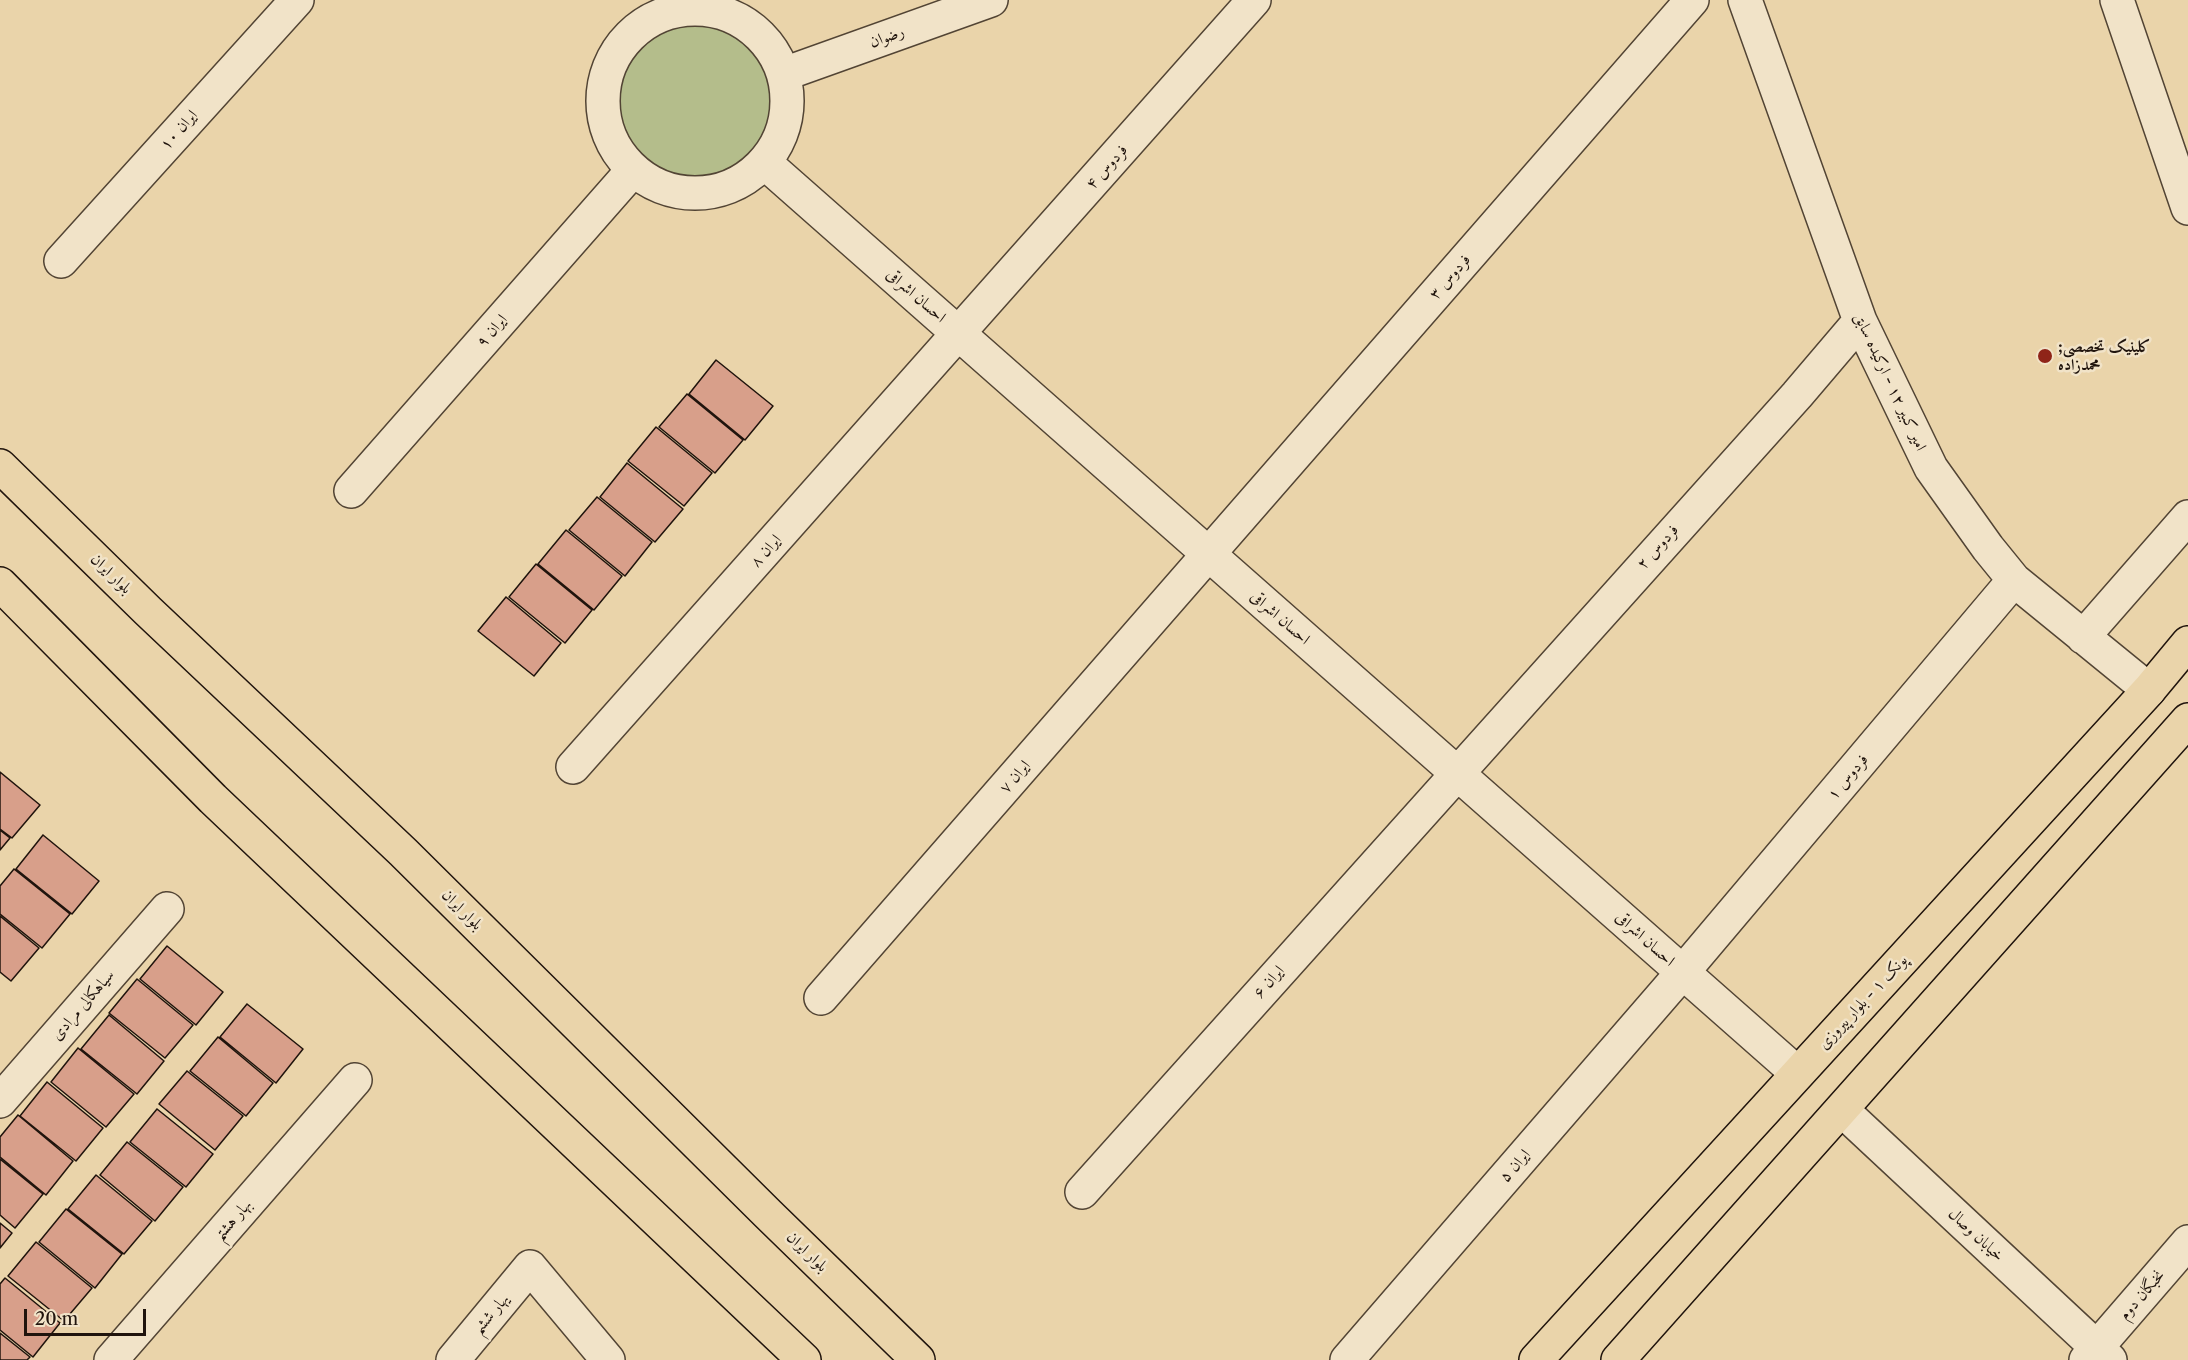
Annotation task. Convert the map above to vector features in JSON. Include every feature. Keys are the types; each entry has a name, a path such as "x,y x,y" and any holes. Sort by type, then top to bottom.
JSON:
{"main road":[{"name":"بلوار ایران","path":"0,466 148,611 403,852 918,1360"},
{"path":"0,584 213,799 804,1360"},
{"name":"پونک ۱ - بلوار پیروزی","path":"1536,1360 2149,690 2188,643"},
{"path":"1618,1360 2188,720"}],"street":[{"name":"ایران ۱۰","path":"61,261 297,0"},
{"name":"رضوان","path":"784,74 991,0"},
{"name":"فردوس ۴","path":"959,334 1254,0"},
{"name":"فردوس ۳","path":"1209,555 1692,0"},
{"name":"امیر کبیر ۱۲ - ارکیده سابق","path":"1745,0 1860,321 1931,468 1988,548 2014,580 2149,690"},
{"path":"2117,0 2188,208"},
{"path":"650,9 716,10 746,23 769,45 784,74 788,105 781,135 764,162 742,181 715,191 686,193 658,186 633,170 614,147 604,119 603,89 612,60 650,9"},
{"name":"احسان اشراقی","path":"764,162 1797,1073"},
{"name":"ایران ۹","path":"351,491 633,170"},
{"name":"فردوس ۲","path":"1456,772 1797,395 1860,321"},
{"name":"ایران ۸","path":"573,767 959,334"},
{"path":"2084,637 2188,517"},
{"name":"ایران ۷","path":"821,998 1209,555"},
{"name":"فردوس ۱","path":"1682,973 2014,580"},
{"name":"ایران ۶","path":"1082,1192 1456,772"},
{"name":"سیاهکالی مرادی","path":"0,1101 166,909"},
{"name":"ایران ۵","path":"1347,1360 1682,973"},
{"name":"بهار هشتم","path":"111,1360 355,1080"},
{"name":"خیابان وصال","path":"1842,1110 2098,1356"},
{"name":"نخبگان دوم","path":"2098,1356 2188,1242"},
{"name":"یهار ششم","path":"453,1360 530,1267 608,1360"}],"green space":[{"path":"684,9 716,10 746,23 769,45 784,74 788,105 781,135 764,162 742,181 715,191 686,193 658,186 630,174 614,147 604,119 603,89 612,60 629,36 653,18"}],"building":[{"path":"716,360 773,406 745,440 689,394"},
{"path":"687,394 743,440 715,473 659,427"},
{"path":"656,427 712,473 684,506 628,461"},
{"path":"627,463 683,509 655,542 600,497"},
{"path":"597,497 652,542 625,576 569,530"},
{"path":"566,530 622,576 594,610 538,564"},
{"path":"536,564 592,610 565,643 509,597"},
{"path":"506,597 561,643 534,676 478,631"},
{"path":"0,772 40,805 12,838 0,829"},
{"path":"0,830 10,838 0,850"},
{"path":"43,835 99,881 72,914 16,869"},
{"path":"14,869 70,914 42,948 0,914 0,886"},
{"path":"0,916 39,948 11,981 0,972"},
{"path":"167,946 223,992 196,1025 140,979"},
{"path":"137,979 193,1025 165,1058 109,1013"},
{"path":"247,1004 303,1049 276,1083 220,1037"},
{"path":"109,1015 164,1061 137,1094 81,1049"},
{"path":"218,1037 273,1083 246,1116 190,1071"},
{"path":"78,1048 134,1094 106,1127 51,1082"},
{"path":"187,1071 243,1116 215,1150 159,1104"},
{"path":"47,1082 103,1128 76,1161 20,1116"},
{"path":"157,1109 213,1154 186,1187 130,1142"},
{"path":"18,1115 73,1161 46,1195 0,1157 0,1137"},
{"path":"127,1142 183,1187 155,1221 100,1175"},
{"path":"0,1159 43,1194 15,1228 0,1215"},
{"path":"96,1175 152,1221 124,1254 68,1209"},
{"path":"66,1209 122,1254 95,1288 39,1242"},
{"path":"0,1223 12,1233 0,1248"},
{"path":"36,1242 92,1288 64,1321 8,1276"},
{"path":"5,1278 60,1323 33,1357 0,1330 0,1284"},
{"path":"0,1333 30,1357 27,1360 0,1360"}],"place":[{"name":";کلینیک تخصصی محمدزاده","path":"2045,356"}]}
